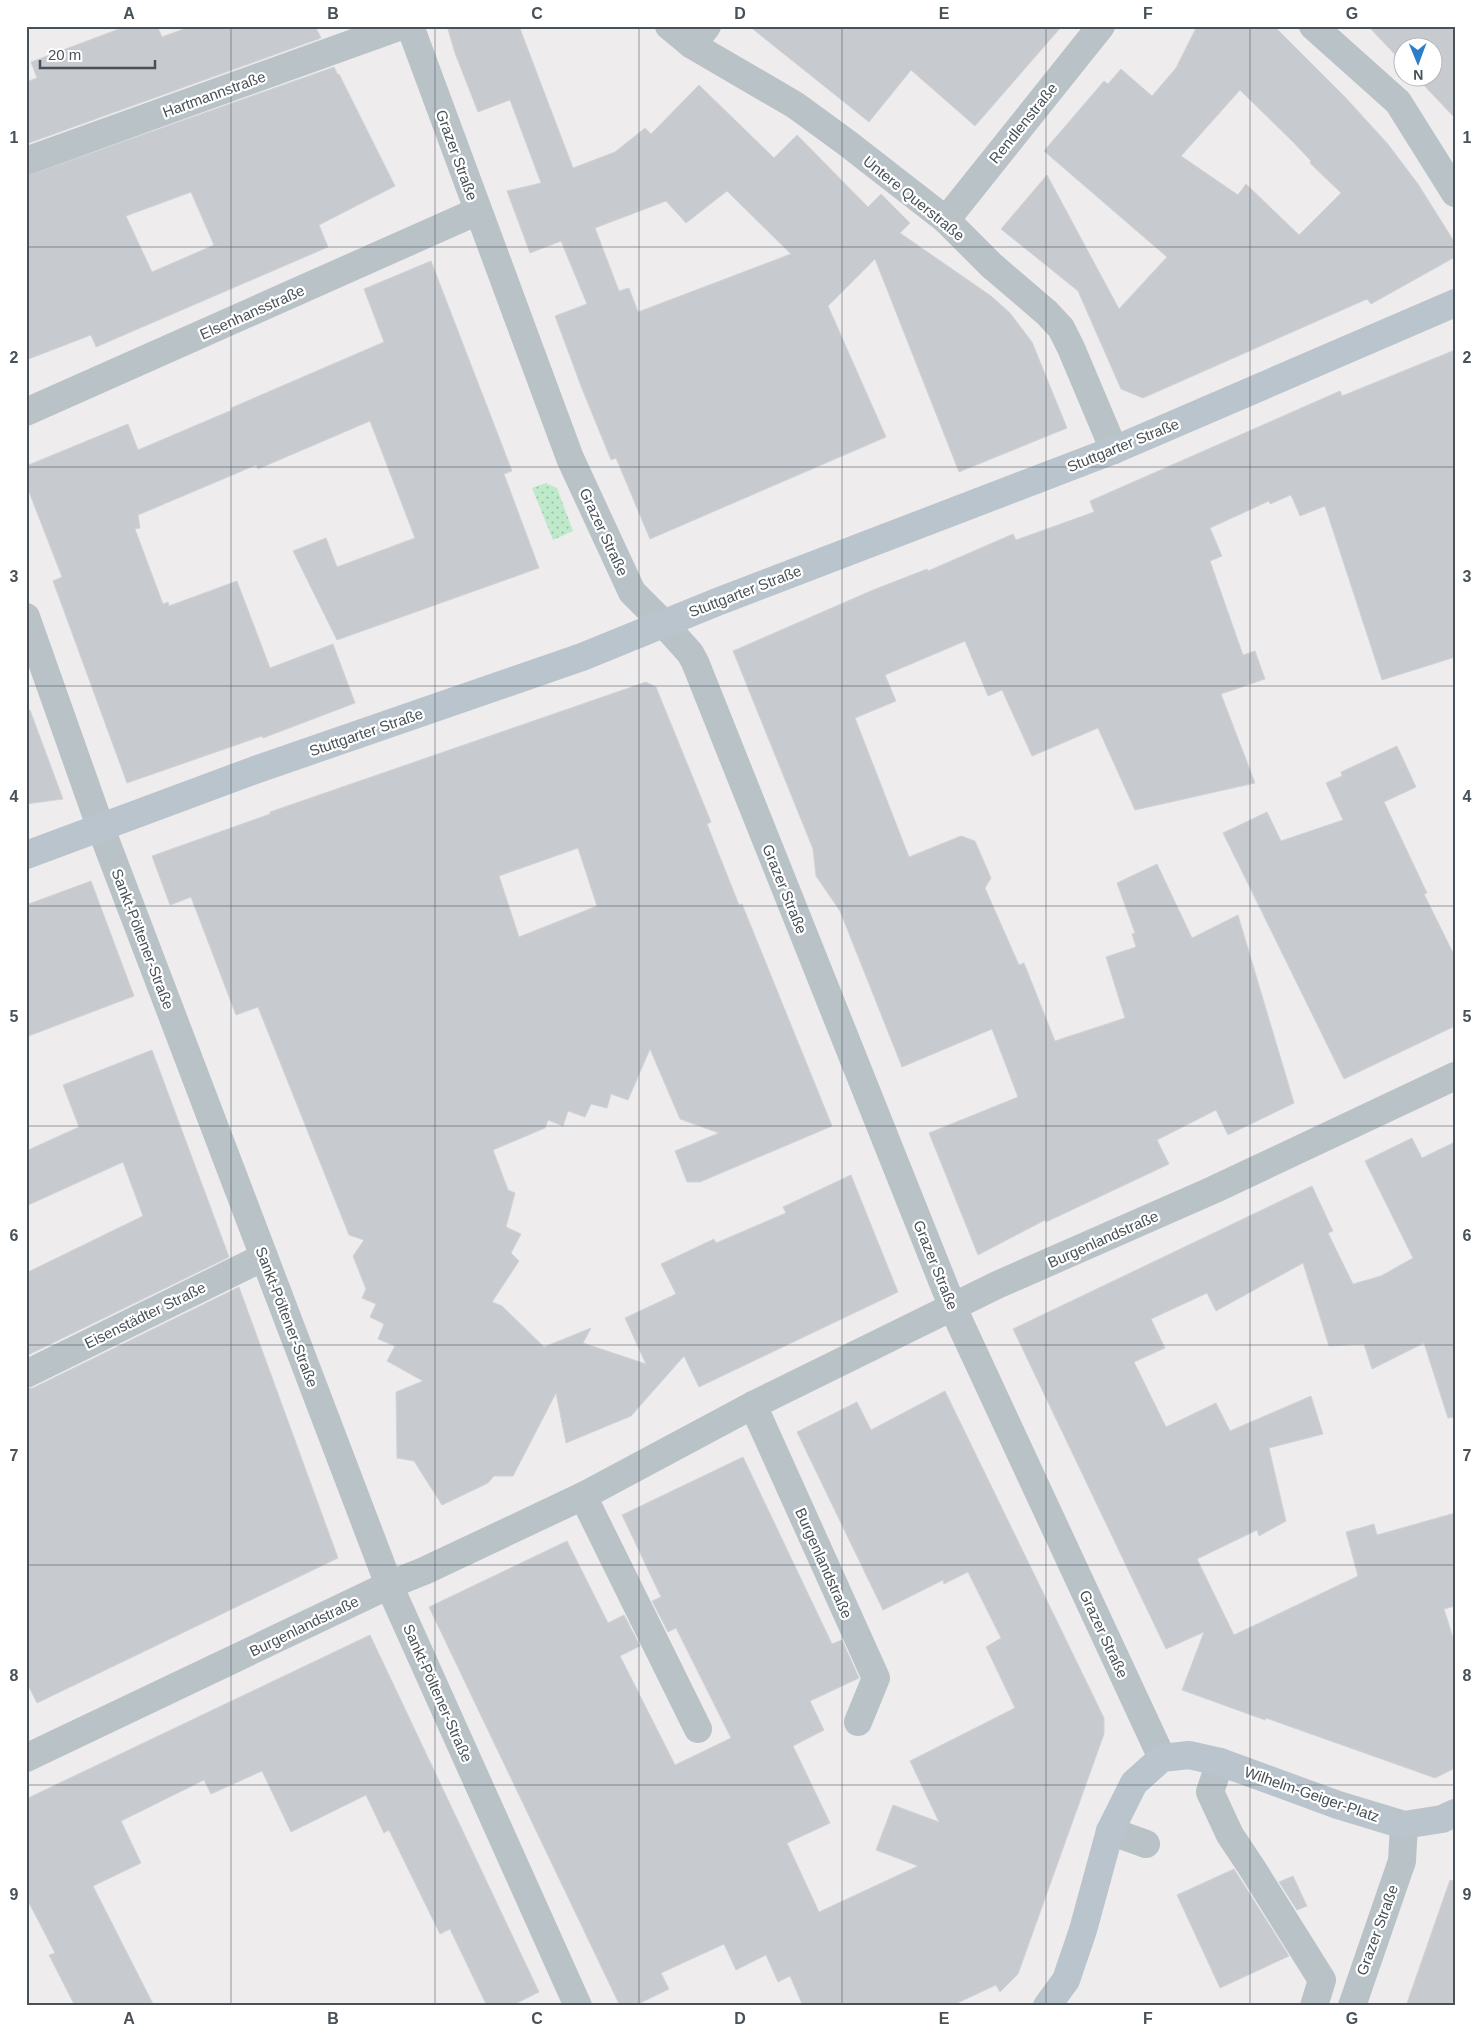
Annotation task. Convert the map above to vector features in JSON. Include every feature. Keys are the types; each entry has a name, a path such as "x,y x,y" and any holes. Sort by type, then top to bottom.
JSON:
{"street":[{"name":"Hartmannstraße","path":"26,161 401,26"},
{"name":"Grazer Straße","path":"410,26 570,458 632,592 663,623 690,653 695,662 953,1308 1162,1758"},
{"name":"Untere Querstraße","path":"669,26 699,36 795,105 946,220 991,265 1047,313 1061,328 1114,450"},
{"name":"Rendlenstraße","path":"946,220 1101,26"},
{"path":"1314,26 1398,102 1455,193"},
{"name":"Elsenhansstraße","path":"26,412 478,211"},
{"name":"Stuttgarter Straße","path":"26,855 255,770 582,657 663,623 1114,450 1455,303"},
{"name":"Sankt-Pöltener-Straße","path":"26,617 100,826 389,1585 578,2006"},
{"name":"Burgenlandstraße","path":"26,1758 389,1585 424,1572 583,1496 753,1405 997,1285 1221,1186 1455,1076"},
{"name":"Eisenstädter Straße","path":"26,1374 264,1256"},
{"name":"Burgenlandstraße","path":"753,1405 876,1678 858,1722"},
{"path":"583,1496 698,1729"},
{"name":"Wilhelm-Geiger-Platz","path":"1162,1758 1190,1755 1220,1762 1338,1805 1404,1825"},
{"path":"1047,2006 1066,1980 1083,1930 1110,1831 1134,1783 1162,1758"},
{"path":"1220,1762 1210,1792 1234,1853 1307,1970 1322,1980 1314,2006"},
{"path":"1404,1825 1442,1819 1455,1813"},
{"name":"Grazer Straße","path":"1352,2006 1402,1861 1404,1825"},
{"path":"1110,1831 1146,1844"}],"green space":[{"path":"546,483 557,488 573,531 553,540 532,488"}],"building":[{"path":"127,26 157,26 162,37 192,26 315,26 321,38 26,144 26,82 37,78 31,62"},
{"path":"447,26 519,26 573,168 615,152 645,128 651,134 699,85 774,158 797,135 868,207 881,194 910,223 900,233 991,296 1010,313 1032,342 1067,428 959,472 875,259 828,306 886,437 650,539 616,458 611,460 555,316 587,304 561,241 530,253 507,191 541,183 510,100 478,112 455,53","holes":["727,191 791,254 638,312 629,288 619,291 595,228 666,201 686,223"]},
{"path":"749,26 1062,26 975,126 911,70 869,122"},
{"path":"1197,26 1274,26 1345,97 1387,143 1418,184 1455,243 1455,257 1371,304 1367,299 1143,398 1121,389 1078,291 1001,229 1047,175 1119,309 1167,257 1044,151 1104,81 1108,84 1121,69 1152,96 1176,68","holes":["1240,90 1311,161 1310,163 1341,193 1299,235 1246,184 1238,195 1181,156"]},
{"path":"1368,26 1455,26 1455,118 1426,88 1444,88 1444,38 1394,38 1394,53"},
{"path":"334,67 395,186 319,225 328,247 96,347 91,335 26,360 26,176","holes":["191,192 214,245 152,272 126,216"]},
{"path":"431,261 512,471 504,474 539,568 337,640 293,551 326,538 337,567 415,538 370,421 258,469 256,465 138,515 140,528 135,529 163,604 168,602 169,606 237,581 270,668 333,644 355,703 263,738 262,736 127,783 53,581 62,577 26,484 26,466 128,424 138,450 384,342 364,289"},
{"path":"1455,350 1455,657 1382,680 1325,506 1300,516 1291,495 1270,504 1269,501 1210,528 1222,556 1210,561 1243,655 1255,651 1265,679 1221,694 1255,783 1135,810 1098,728 1032,756 1002,690 988,696 965,641 885,675 896,701 855,718 909,857 961,836 975,841 991,878 985,888 1019,965 1024,963 1055,1041 1125,1018 1106,957 1136,947 1132,934 1135,933 1117,883 1157,864 1192,938 1238,915 1294,1103 1228,1135 1216,1110 1157,1140 1169,1164 1046,1222 1045,1220 978,1255 929,1133 1018,1097 992,1029 902,1067 840,911 816,876 813,849 733,651 873,590 927,569 928,571 1013,534 1016,540 1094,512 1090,501 1340,391 1342,396"},
{"path":"646,682 656,687 711,822 707,824 739,905 742,904 832,1126 700,1182 687,1182 675,1151 719,1133 680,1119 650,1049 628,1100 611,1094 607,1108 591,1104 585,1117 568,1111 563,1126 548,1120 545,1128 493,1150 508,1190 515,1193 506,1227 521,1234 511,1253 519,1261 492,1302 502,1306 544,1347 591,1328 583,1343 646,1364 625,1318 676,1294 661,1264 714,1239 716,1243 786,1213 783,1207 851,1175 898,1292 699,1387 684,1356 631,1416 566,1443 556,1393 513,1476 494,1476 488,1483 442,1505 414,1461 397,1458 396,1392 423,1381 387,1361 395,1346 378,1339 384,1324 370,1317 376,1304 362,1298 366,1289 353,1256 364,1240 349,1235 258,1007 236,1015 191,897 170,905 152,856 270,814 270,812","holes":["578,848 597,906 519,937 499,876"]},
{"path":"30,710 63,799 26,804 26,711"},
{"path":"1397,746 1416,787 1384,802 1427,893 1424,894 1455,957 1455,1026 1344,1079 1223,833 1267,812 1281,841 1343,820 1326,783 1342,776 1341,772"},
{"path":"91,881 134,996 26,1037 26,905"},
{"path":"152,1050 229,1257 26,1356 26,1273 143,1216 123,1162 26,1206 26,1151 79,1127 63,1085"},
{"path":"1412,1138 1422,1158 1455,1142 1455,1417 1448,1418 1424,1343 1372,1369 1364,1344 1329,1346 1303,1263 1216,1311 1207,1293 1151,1319 1165,1348 1134,1362 1166,1427 1216,1403 1230,1431 1311,1396 1323,1434 1269,1448 1286,1521 1259,1536 1257,1530 1197,1559 1234,1635 1358,1576 1346,1532 1374,1524 1377,1535 1455,1513 1455,1606 1444,1609 1455,1644 1455,1768 1435,1778 1182,1690 1204,1632 1166,1649 1013,1329 1312,1186 1333,1231 1328,1233 1353,1284 1381,1276 1413,1258 1365,1161"},
{"path":"239,1287 338,1558 37,1703 26,1681 26,1389 33,1388"},
{"path":"945,1391 1104,1718 1104,1734 1018,1974 1000,1992 996,1985 951,2006 803,2006 790,1976 778,1982 766,1955 736,1970 724,1944 661,1973 669,1989 634,2006 620,2006 429,1607 567,1541 608,1623 624,1615 640,1646 620,1656 675,1765 731,1738 676,1628 668,1632 652,1601 661,1597 622,1515 743,1457 832,1644 842,1640 859,1678 810,1701 824,1730 793,1746 830,1823 787,1843 819,1912 918,1866 876,1850 893,1805 939,1822 910,1761 1015,1708 986,1647 1001,1638 968,1572 944,1584 943,1580 883,1610 797,1432 857,1402 871,1430"},
{"path":"370,1635 539,1992 511,2006 487,2006 450,1929 440,1934 389,1830 384,1833 366,1795 291,1832 262,1771 211,1794 204,1780 121,1821 141,1863 93,1886 154,2006 75,2006 49,1955 55,1953 26,1897 26,1799"},
{"path":"1234,1869 1289,1956 1220,1988 1177,1895"},
{"path":"1293,1876 1307,1906 1297,1910 1279,1882"},
{"path":"1450,1880 1455,1881 1455,2006 1406,2006"}]}
